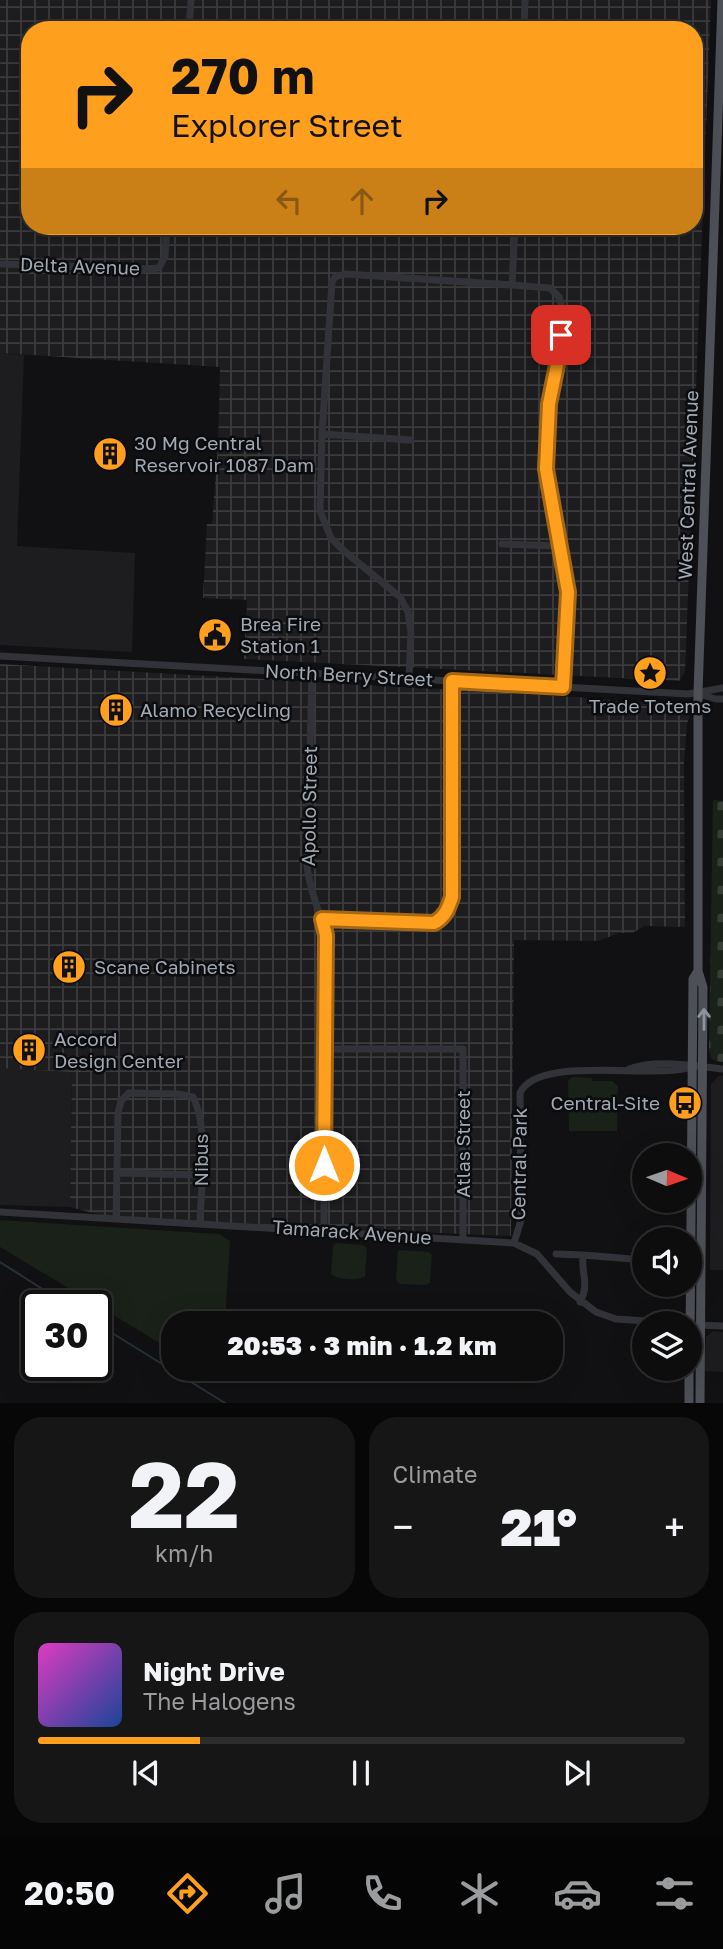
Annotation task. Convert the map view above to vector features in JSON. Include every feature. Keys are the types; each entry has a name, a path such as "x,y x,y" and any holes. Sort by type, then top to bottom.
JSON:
{"main road":[{"name":"West Central Avenue","path":"694,1311 704,1068 704,987 698,971 698,693 718,270 722,0"},
{"name":"West Central Avenue","path":"690,1227 693,979 698,971"},
{"path":"689,1381 689,1403"},
{"name":"West Central Avenue","path":"698,1381 700,1403"}],"street":[{"path":"190,21 191,0"},
{"path":"524,21 525,0"},
{"name":"Delta Avenue","path":"0,264 159,268 165,257 166,235"},
{"path":"512,285 514,235"},
{"path":"409,678 411,633 408,612 400,597 329,535 320,511 331,287 335,277 345,274 550,288 561,301 563,311 558,360 549,404 546,469 568,592 563,687"},
{"path":"322,434 410,440"},
{"path":"502,544 560,546"},
{"name":"North Berry Street","path":"0,656 698,693 723,699"},
{"name":"Apollo Street","path":"312,673 307,865 308,882 326,935 324,1231"},
{"path":"322,919 434,923 443,918 449,908 452,897 452,681"},
{"name":"North Berry Street","path":"698,693 723,688"},
{"name":"Atlas Street","path":"324,1049 463,1049 463,1239"},
{"name":"Central Park","path":"514,1243 521,1220 520,1093 523,1087 536,1079 564,1071 628,1069 680,1063 691,1067 723,1069"},
{"name":"Nibus","path":"118,1173 118,1113 121,1101 129,1093 193,1097 202,1124 200,1223"},
{"path":"116,1219 118,1173 201,1175"},
{"name":"Tamarack Avenue","path":"0,1212 514,1243 537,1254 570,1292 596,1312 616,1320 632,1321"},
{"path":"556,1254 632,1259"},
{"path":"580,1301 586,1292 582,1269 583,1255"},
{"path":"702,1325 723,1326"}],"shaded area":[{"path":"0,0 711,0 703,207 703,21 21,21 21,235 702,235 685,672 679,681 244,659 247,600 203,598 207,524 212,524 218,445 220,367 0,353"},
{"path":"0,353 24,355 17,546 135,553 132,652 0,645"},
{"path":"0,664 592,698 679,704 686,708 690,714 684,762 685,927 645,926 632,933 619,933 598,941 514,940 511,1236 116,1219 70,1207 72,1072 0,1068"},
{"path":"0,1068 72,1071 70,1207 0,1205"},
{"path":"718,1076 723,1076 723,1270 710,1270 711,1084"},
{"path":"713,1331 723,1332 723,1372 704,1371 706,1337"}],"green space":[{"path":"713,800 723,801 723,1062 711,1058 709,1050"},
{"path":"573,1077 612,1081 618,1086 617,1131 569,1131 568,1080"},
{"path":"0,1220 219,1234 230,1241 226,1311 161,1311 161,1344 112,1314 112,1290 72,1290 0,1247"},
{"path":"336,1243 363,1245 367,1249 365,1276 348,1279 331,1274 333,1246"},
{"path":"398,1251 429,1252 432,1255 430,1283 399,1284 396,1279"}],"waterway":[{"path":"0,1262 44,1290"},
{"path":"112,1333 225,1403"}],"place":[{"name":"30 Mg Central Reservoir 1087 Dam","path":"110,454"},
{"name":"Brea Fire Station 1","path":"215,635"},
{"name":"Trade Totems","path":"650,673"},
{"name":"Alamo Recycling","path":"116,710"},
{"name":"Scane Cabinets","path":"69,967"},
{"name":"Accord Design Center","path":"29,1050"},
{"name":"Central-Site","path":"685,1103"}],"route":[{"path":"324,1165 326,935 322,919 434,923 443,918 452,897 452,681 563,687 568,592 546,469 549,404 561,335"}]}
